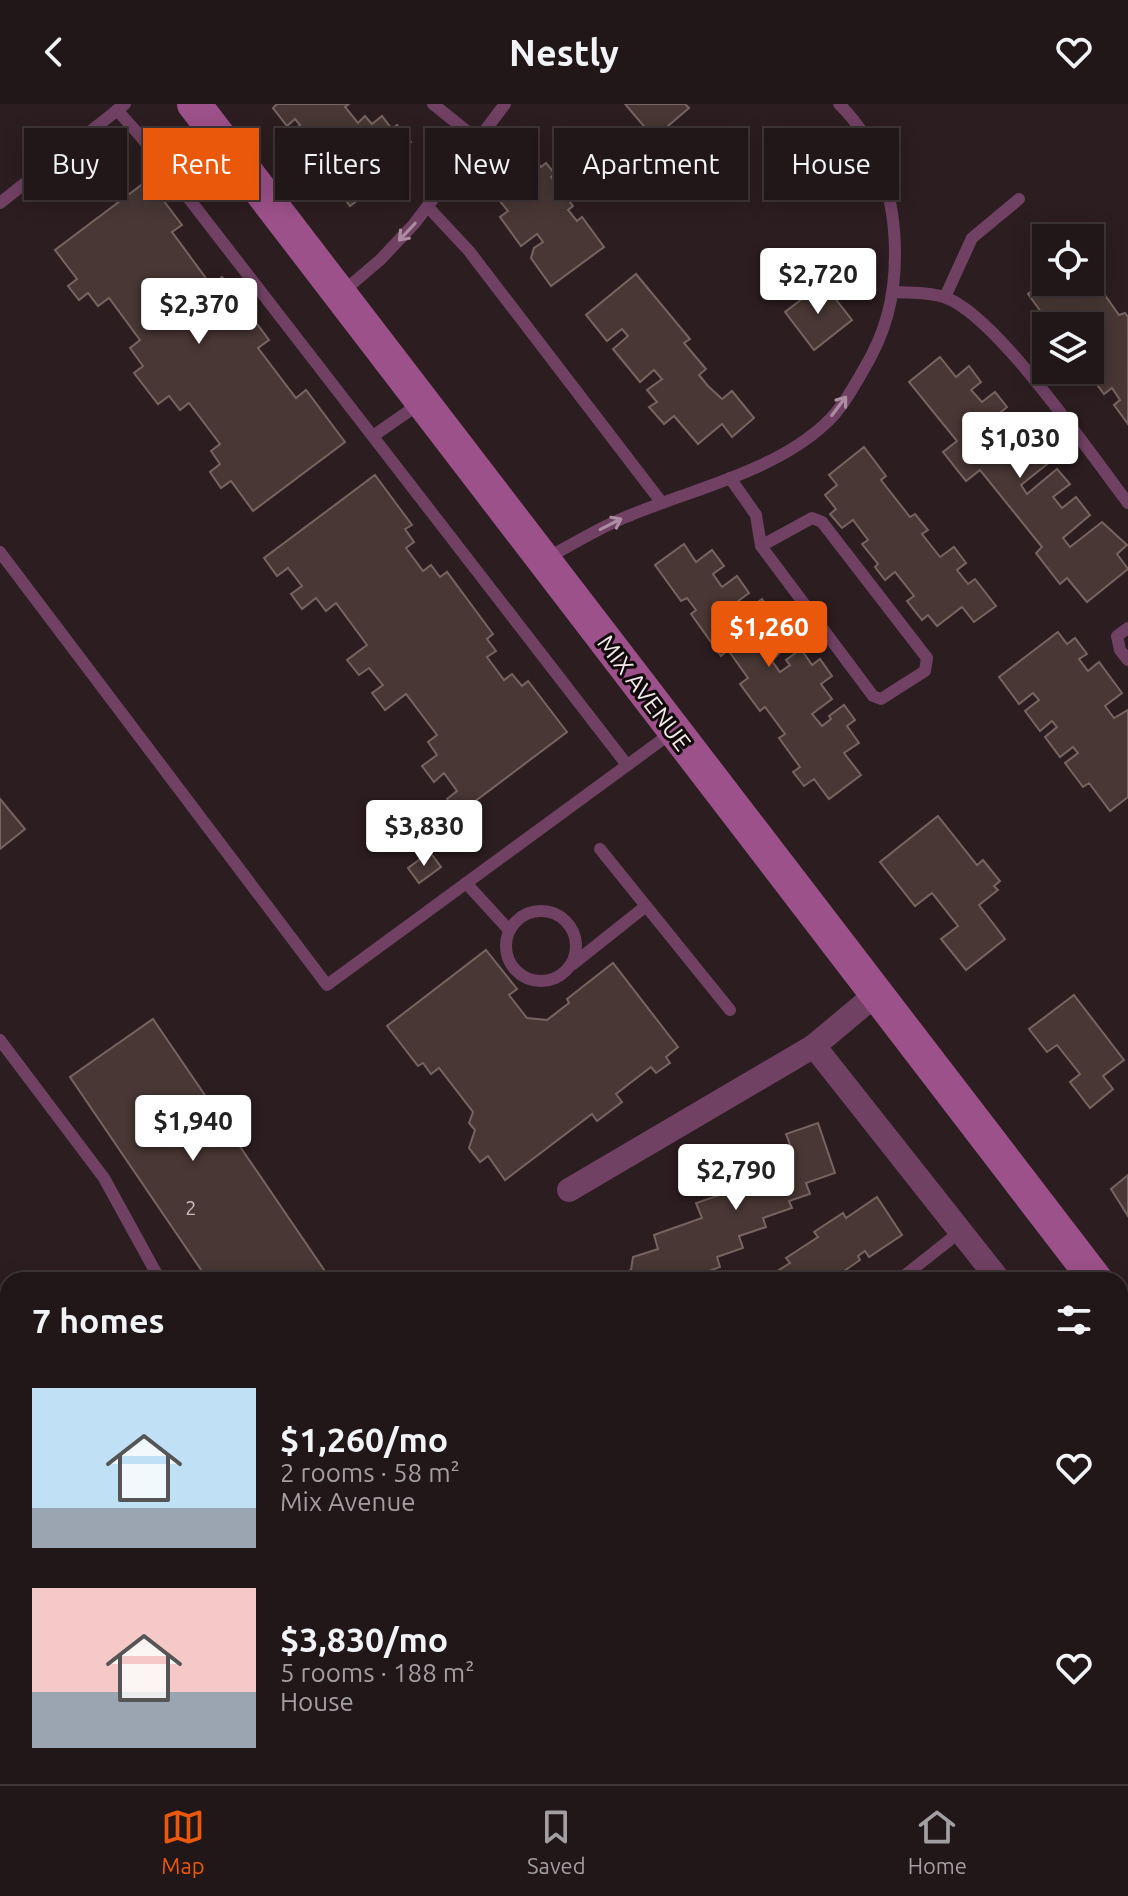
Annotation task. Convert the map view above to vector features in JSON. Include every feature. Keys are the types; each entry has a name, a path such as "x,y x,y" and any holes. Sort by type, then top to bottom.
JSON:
{"street":[{"name":"MIX AVENUE","path":"194,104 1090,1272"},
{"path":"569,1190 814,1046 875,995"},
{"path":"814,1046 993,1272"}],"lane":[{"path":"433,104 463,128"},
{"path":"487,128 505,104"},
{"path":"543,560 619,519 730,478 785,450 825,424 854,386 879,344 895,292 895,229 877,154 839,104"},
{"path":"0,203 121,107 627,765"},
{"path":"945,297 972,238 1019,199"},
{"path":"339,294 380,260 433,200"},
{"path":"428,207 469,251 662,503"},
{"path":"895,292 945,297 971,311 998,336 1128,503"},
{"path":"373,436 422,402"},
{"path":"730,478 756,515 761,546 873,696 881,699 925,671 927,658 822,522 812,518 761,546"},
{"path":"0,552 327,985 674,731"},
{"path":"1128,628 1117,636 1120,650 1128,660"},
{"path":"600,849 730,1010"},
{"path":"466,883 509,930"},
{"path":"571,966 577,943 568,922 559,914 537,910 526,913 509,930 506,953 511,964 529,979 552,980 571,966 646,906"},
{"path":"0,1040 104,1178 156,1272"},
{"path":"909,1272 961,1231"}],"building":[{"path":"277,104 349,104 345,107 358,123 365,116 372,124 382,116 391,128 297,128 300,125 295,119 287,126 273,108"},
{"path":"625,104 685,104 689,108 666,128 645,128"},
{"path":"538,163 541,167 546,163 554,173 551,177 554,181 554,200 568,200 573,206 568,210 577,221 582,217 604,247 551,286 531,258 534,248 543,242 537,234 521,246 500,217 508,211 499,200 538,200"},
{"path":"143,184 143,200 163,200 182,225 172,232 211,285 222,277 269,340 258,348 296,398 306,390 345,442 253,511 231,481 221,488 210,472 220,464 211,451 220,444 189,403 180,410 169,396 158,404 134,373 143,366 130,348 140,340 109,298 98,306 88,293 79,300 68,286 77,279 55,250 121,200 127,200 127,196"},
{"path":"636,274 690,339 684,343 706,369 699,375 708,386 722,399 732,391 754,418 732,437 722,424 698,444 674,416 664,424 649,407 657,402 647,390 662,379 654,370 640,382 613,349 628,336 622,329 607,341 586,315"},
{"path":"823,283 852,320 814,350 785,312"},
{"path":"1032,291 1032,296 1104,294 1119,315 1125,313 1128,317 1128,424 1114,405 1120,400 1112,388 1104,394 1096,384 1104,384 1104,312 1041,312 1028,294"},
{"path":"940,357 956,377 969,366 981,382 971,390 982,402 995,392 1007,407 978,431 987,443 1020,417 1029,428 1018,437 1022,442 1031,436 1051,461 1021,485 1027,494 1057,469 1070,484 1053,497 1062,508 1076,497 1090,515 1063,538 1070,547 1102,522 1127,545 1117,554 1128,569 1087,602 1067,578 1060,584 1036,553 1042,547 980,470 966,481 943,452 957,441 909,382"},
{"path":"864,447 886,476 881,480 910,517 915,514 928,530 922,534 940,557 954,547 966,563 957,570 968,584 975,579 996,606 974,622 962,607 937,626 928,615 922,620 907,601 914,596 895,572 885,580 875,567 878,564 862,544 868,540 853,520 842,528 830,514 836,509 825,495 837,485 829,475"},
{"path":"375,475 412,525 405,529 414,542 406,548 423,571 431,565 440,577 447,572 493,634 487,639 496,651 487,657 504,680 512,674 522,686 528,681 567,732 458,814 447,799 457,791 444,773 434,782 422,766 437,755 428,742 437,735 406,694 385,710 372,693 383,685 369,668 359,675 347,660 367,645 336,603 326,611 316,598 302,609 291,594 302,586 288,568 277,576 264,558"},
{"path":"684,544 696,562 712,550 724,566 713,574 722,587 737,576 749,593 730,607 737,616 762,599 771,611 778,607 789,622 781,629 790,642 772,661 780,672 790,665 786,660 801,649 812,665 820,659 832,676 821,684 832,699 812,714 822,726 831,719 829,716 844,705 855,720 847,726 859,743 844,753 861,775 829,799 814,779 804,786 793,772 800,767 779,738 785,734 765,707 760,711 740,684 748,678 728,650 721,656 691,614 696,610 687,598 681,601 655,565"},
{"path":"1058,632 1067,644 1075,638 1087,654 1079,659 1088,671 1099,662 1122,693 1105,706 1114,718 1128,710 1128,797 1110,811 1089,783 1083,787 1065,763 1078,753 1073,747 1060,757 1045,737 1057,727 1052,721 1040,731 1025,711 1039,700 1033,693 1019,704 999,677"},
{"path":"0,799 25,829 0,849"},
{"path":"938,816 977,865 983,860 1000,881 994,886 998,890 979,905 1005,939 966,970 941,939 958,926 932,893 915,906 880,862"},
{"path":"430,852 441,867 419,883 408,868"},
{"path":"486,950 517,989 509,995 527,1018 547,1020 569,1003 567,999 613,963 678,1047 666,1057 670,1063 656,1073 651,1067 616,1094 622,1102 597,1121 592,1114 505,1180 488,1156 480,1162 469,1148 475,1130 469,1123 473,1112 439,1068 431,1074 423,1063 418,1066 387,1026"},
{"path":"1074,995 1124,1060 1103,1076 1113,1089 1090,1108 1070,1082 1080,1074 1057,1045 1047,1052 1029,1029"},
{"path":"153,1019 326,1272 203,1272 70,1077"},
{"path":"818,1123 835,1173 806,1183 810,1194 789,1201 792,1208 763,1218 766,1227 739,1236 743,1248 717,1257 720,1267 707,1272 625,1272 631,1270 633,1257 658,1249 654,1235 702,1218 696,1203 720,1195 728,1183 745,1177 742,1167 792,1150 786,1134"},
{"path":"1128,1175 1128,1216 1111,1189"},
{"path":"877,1197 902,1235 869,1257 865,1251 858,1256 860,1260 843,1272 776,1272 790,1263 786,1258 818,1237 814,1232 843,1213 846,1218"}]}
